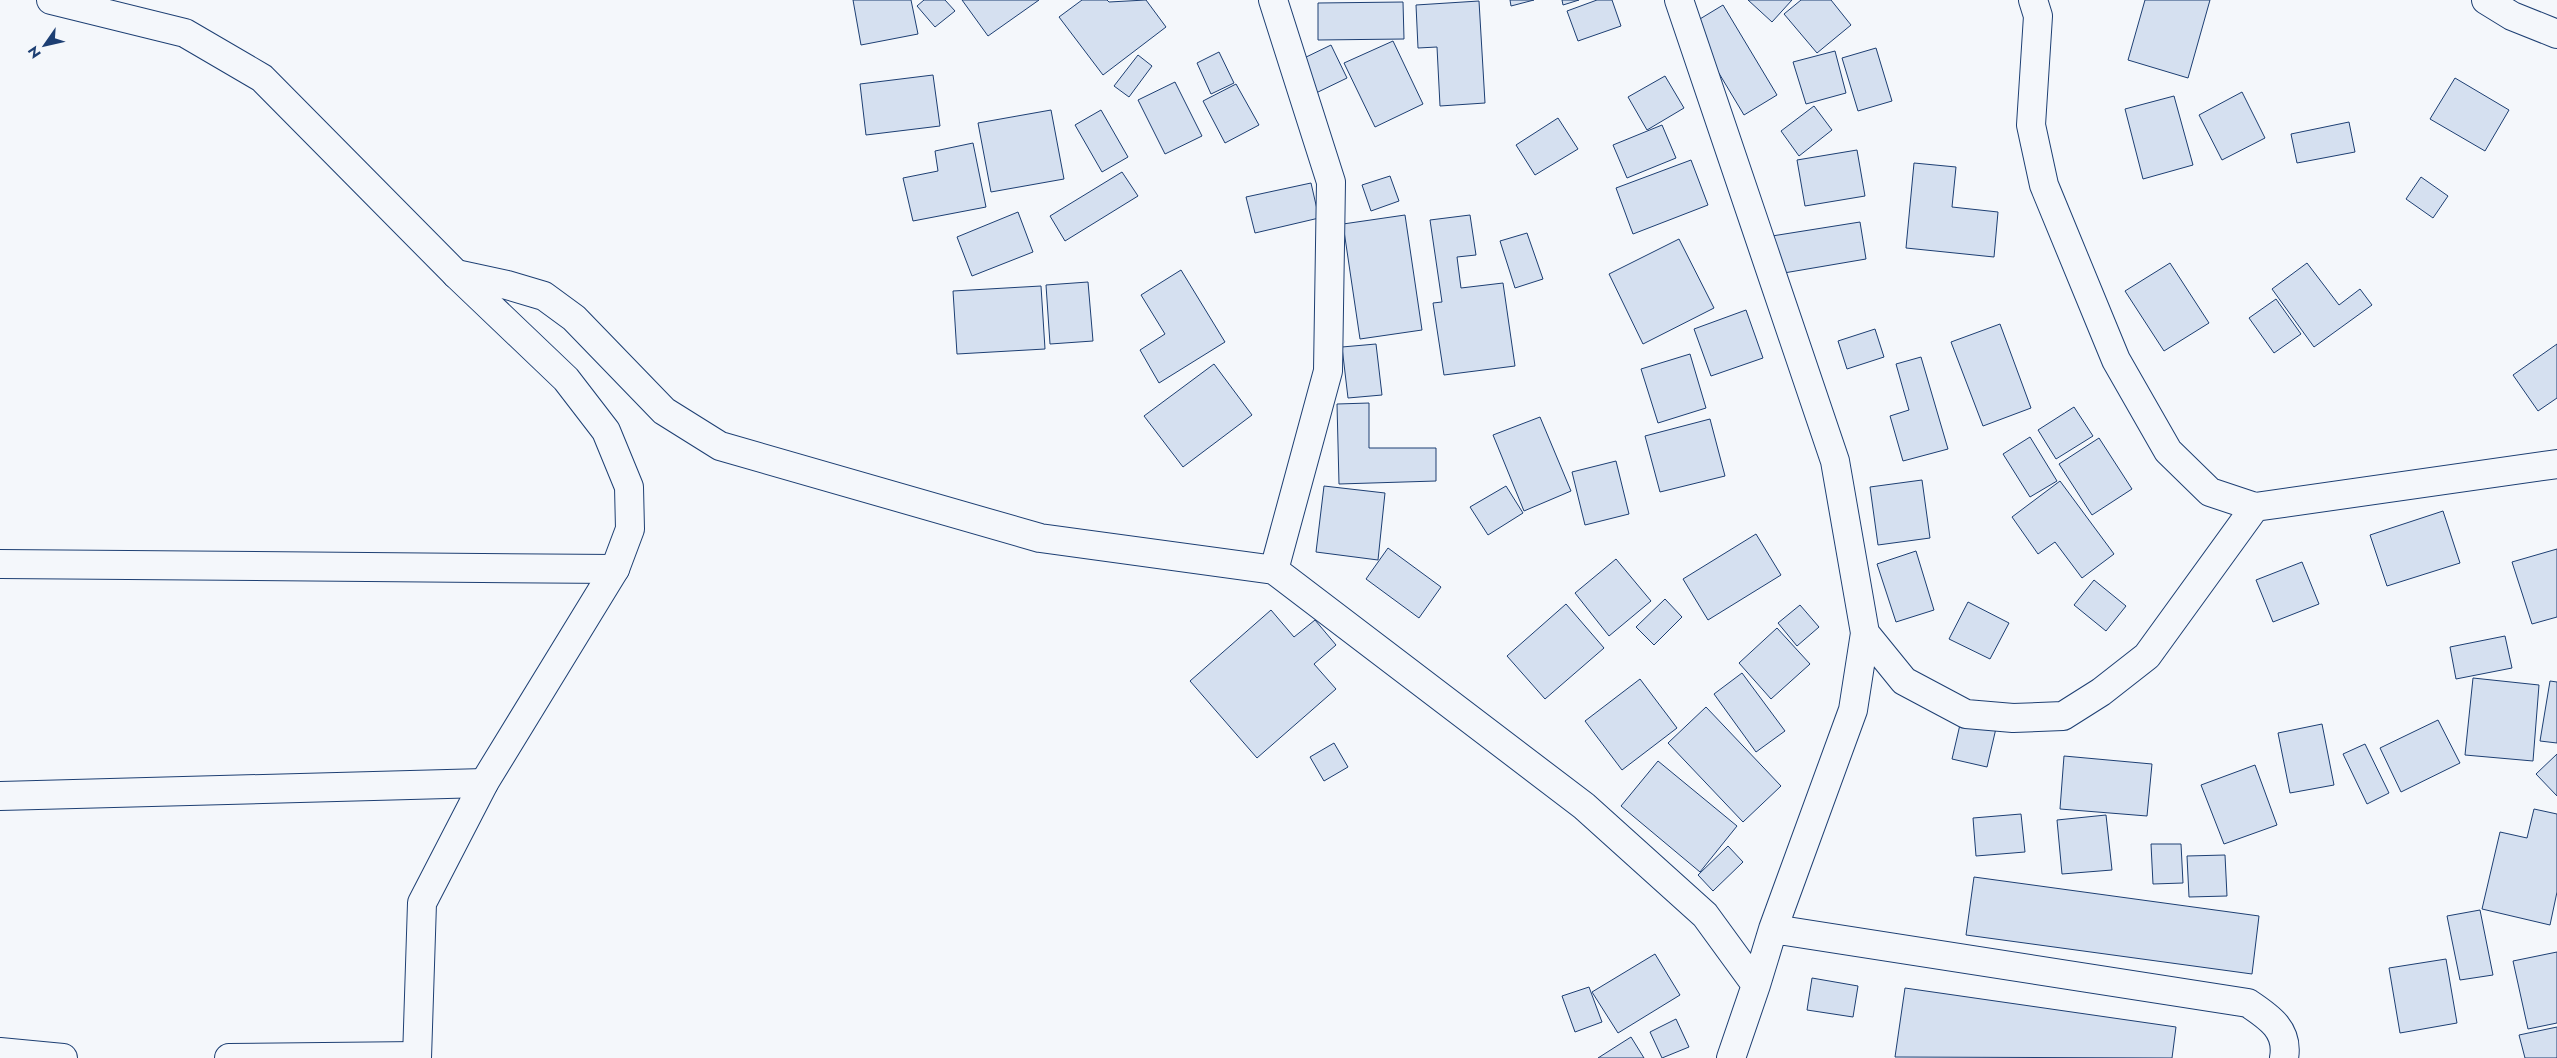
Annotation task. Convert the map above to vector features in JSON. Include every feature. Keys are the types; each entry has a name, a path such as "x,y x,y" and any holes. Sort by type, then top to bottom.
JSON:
{"street":[{"path":"51,0 185,33 262,78 456,274 566,379 606,431 629,487 630,529 614,569 484,783 422,903 417,1057 229,1058"},
{"path":"1273,0 1331,182 1328,371 1274,570"},
{"path":"1679,0 1835,461 1865,633 1853,710 1774,929 1731,1058"},
{"path":"2033,0 2038,16 2031,125 2044,186 2116,360 2168,451 2210,492 2255,507 2557,464"},
{"path":"2486,0 2512,16 2557,34"},
{"path":"456,274 507,285 544,296 574,318 664,411 720,446 1040,538 1274,570 1584,806 1705,915 1756,985"},
{"path":"1865,633 1904,680 1966,714 2013,718 2063,716 2101,692 2147,656 2255,507"},
{"path":"0,564 614,569"},
{"path":"0,796 484,783"},
{"path":"1774,929 2248,1003 2266,1015 2281,1031 2286,1046 2284,1058"},
{"path":"0,1052 64,1058"}],"building":[{"path":"853,0 911,0 918,34 861,45"},
{"path":"924,0 945,0 955,11 935,27 917,6"},
{"path":"962,0 1039,0 988,36"},
{"path":"1082,0 1107,0 1109,2 1146,0 1166,27 1103,75 1059,17"},
{"path":"1510,0 1534,0 1511,6"},
{"path":"1562,0 1579,0 1563,5"},
{"path":"1597,0 1612,0 1621,26 1578,41 1567,11"},
{"path":"1748,0 1792,0 1772,22"},
{"path":"1801,0 1831,0 1851,25 1817,53 1784,14"},
{"path":"2145,0 2210,0 2188,78 2128,60"},
{"path":"1479,1 1485,103 1440,106 1437,47 1418,48 1416,5"},
{"path":"1403,2 1404,39 1318,40 1318,3"},
{"path":"1723,5 1777,95 1744,115 1690,25"},
{"path":"1393,41 1423,104 1375,127 1344,63"},
{"path":"1331,45 1347,78 1316,93 1300,60"},
{"path":"1876,48 1892,101 1858,111 1842,58"},
{"path":"1835,51 1846,93 1806,104 1793,62"},
{"path":"1219,52 1234,83 1211,94 1197,63"},
{"path":"1138,55 1152,66 1129,97 1114,86"},
{"path":"933,75 940,126 866,135 860,84"},
{"path":"1665,76 1684,108 1647,130 1628,97"},
{"path":"2455,78 2509,110 2485,151 2430,119"},
{"path":"1175,82 1202,136 1165,154 1138,100"},
{"path":"1236,84 1259,125 1225,143 1203,101"},
{"path":"2242,92 2265,138 2222,160 2199,115"},
{"path":"2174,96 2193,165 2143,179 2125,109"},
{"path":"1814,106 1832,130 1799,156 1781,131"},
{"path":"1051,110 1064,179 991,192 978,123"},
{"path":"1101,110 1128,157 1102,172 1075,125"},
{"path":"1558,118 1578,149 1535,175 1516,145"},
{"path":"2349,122 2355,152 2297,163 2291,134"},
{"path":"1662,125 1676,158 1627,178 1613,145"},
{"path":"973,143 986,207 913,221 903,178 938,171 935,151"},
{"path":"1857,150 1865,196 1805,206 1797,160"},
{"path":"1691,160 1708,205 1633,234 1616,188"},
{"path":"1914,163 1956,167 1952,207 1998,212 1994,257 1906,248"},
{"path":"1122,172 1138,196 1065,241 1050,216"},
{"path":"1390,176 1399,201 1371,211 1362,185"},
{"path":"2421,177 2448,196 2433,218 2406,199"},
{"path":"1311,183 1319,218 1255,233 1246,197"},
{"path":"1018,212 1033,252 972,276 957,237"},
{"path":"1405,215 1422,330 1360,339 1343,224"},
{"path":"1470,215 1476,255 1457,257 1461,288 1503,283 1515,366 1444,375 1433,303 1442,302 1430,220"},
{"path":"1860,222 1866,259 1778,274 1772,236"},
{"path":"1527,233 1543,279 1515,288 1500,241"},
{"path":"1679,239 1714,308 1643,344 1609,274"},
{"path":"2170,263 2209,323 2164,351 2125,291"},
{"path":"2307,263 2339,305 2360,289 2372,305 2314,347 2272,289"},
{"path":"1181,270 1225,342 1159,383 1140,350 1165,334 1141,295"},
{"path":"1088,282 1093,341 1050,344 1046,285"},
{"path":"1041,286 1045,349 957,354 953,291"},
{"path":"2276,299 2301,334 2274,353 2249,318"},
{"path":"1746,310 1763,358 1711,376 1694,329"},
{"path":"2000,324 2031,408 1983,426 1951,342"},
{"path":"1875,329 1884,357 1847,369 1838,341"},
{"path":"1376,344 1382,395 1348,398 1342,347"},
{"path":"2557,344 2557,398 2538,411 2513,375"},
{"path":"1690,354 1706,408 1658,423 1641,369"},
{"path":"1921,357 1948,449 1903,461 1890,416 1909,410 1896,364"},
{"path":"1214,364 1252,415 1183,467 1144,416"},
{"path":"1369,403 1369,448 1436,448 1436,481 1339,484 1337,404"},
{"path":"2074,407 2093,436 2056,459 2038,430"},
{"path":"1540,417 1571,491 1524,511 1493,435"},
{"path":"1710,419 1725,476 1660,492 1645,436"},
{"path":"2030,437 2057,481 2030,497 2003,454"},
{"path":"2099,438 2132,489 2092,515 2059,464"},
{"path":"1616,461 1629,514 1585,525 1572,472"},
{"path":"1922,480 1930,538 1878,545 1870,487"},
{"path":"2060,481 2114,554 2082,578 2055,542 2038,554 2012,517"},
{"path":"1324,486 1385,493 1378,560 1316,552"},
{"path":"1506,486 1523,513 1488,535 1470,507"},
{"path":"2443,511 2460,563 2387,586 2370,535"},
{"path":"1756,534 1781,575 1708,620 1683,579"},
{"path":"1388,548 1441,587 1419,618 1366,579"},
{"path":"2557,549 2557,617 2532,624 2512,562"},
{"path":"1916,551 1934,610 1896,622 1877,564"},
{"path":"1616,559 1651,601 1609,636 1575,593"},
{"path":"2302,562 2319,604 2273,622 2256,580"},
{"path":"2094,580 2126,606 2106,631 2074,605"},
{"path":"1665,599 1682,617 1654,645 1636,627"},
{"path":"1968,602 2009,623 1990,659 1949,639"},
{"path":"1566,604 1604,648 1545,699 1507,656"},
{"path":"1800,605 1819,627 1797,646 1778,623"},
{"path":"1271,610 1294,637 1315,620 1336,645 1314,664 1336,689 1257,758 1190,681"},
{"path":"1777,628 1810,664 1771,699 1739,663"},
{"path":"2505,636 2512,668 2456,679 2450,647"},
{"path":"1742,673 1785,731 1756,752 1714,694"},
{"path":"2473,678 2539,685 2533,761 2465,755"},
{"path":"1640,679 1677,728 1622,770 1585,721"},
{"path":"2550,681 2557,682 2557,743 2540,741"},
{"path":"1706,707 1781,786 1743,822 1668,743"},
{"path":"1962,716 1997,724 1987,767 1952,759"},
{"path":"2438,720 2460,763 2401,792 2380,748"},
{"path":"2322,724 2334,785 2290,793 2278,733"},
{"path":"1334,743 1348,767 1324,781 1310,757"},
{"path":"2365,744 2389,793 2367,804 2343,754"},
{"path":"2557,754 2557,796 2536,774"},
{"path":"2064,756 2152,764 2147,816 2060,809"},
{"path":"1658,761 1737,826 1700,872 1621,806"},
{"path":"2255,765 2277,825 2224,844 2201,785"},
{"path":"2534,809 2557,814 2557,892 2550,925 2482,909 2500,832 2527,838"},
{"path":"2021,814 2025,852 1976,856 1973,818"},
{"path":"2106,815 2112,870 2062,874 2057,820"},
{"path":"2151,844 2181,844 2183,883 2153,884"},
{"path":"1728,846 1743,862 1713,891 1698,875"},
{"path":"2225,855 2227,896 2189,897 2187,856"},
{"path":"1974,877 2259,916 2252,974 1966,935"},
{"path":"2480,910 2493,975 2460,980 2447,916"},
{"path":"2557,952 2557,1023 2528,1029 2513,961"},
{"path":"1655,954 1680,995 1618,1033 1592,992"},
{"path":"2446,959 2457,1023 2400,1033 2389,968"},
{"path":"1812,978 1858,986 1853,1017 1807,1010"},
{"path":"1589,987 1602,1022 1575,1032 1562,996"},
{"path":"1905,988 2176,1027 2172,1058 1895,1057"},
{"path":"1676,1019 1689,1047 1662,1058 1650,1032"},
{"path":"2557,1027 2557,1058 2525,1058 2519,1035"},
{"path":"1631,1037 1644,1058 1598,1058"}]}
